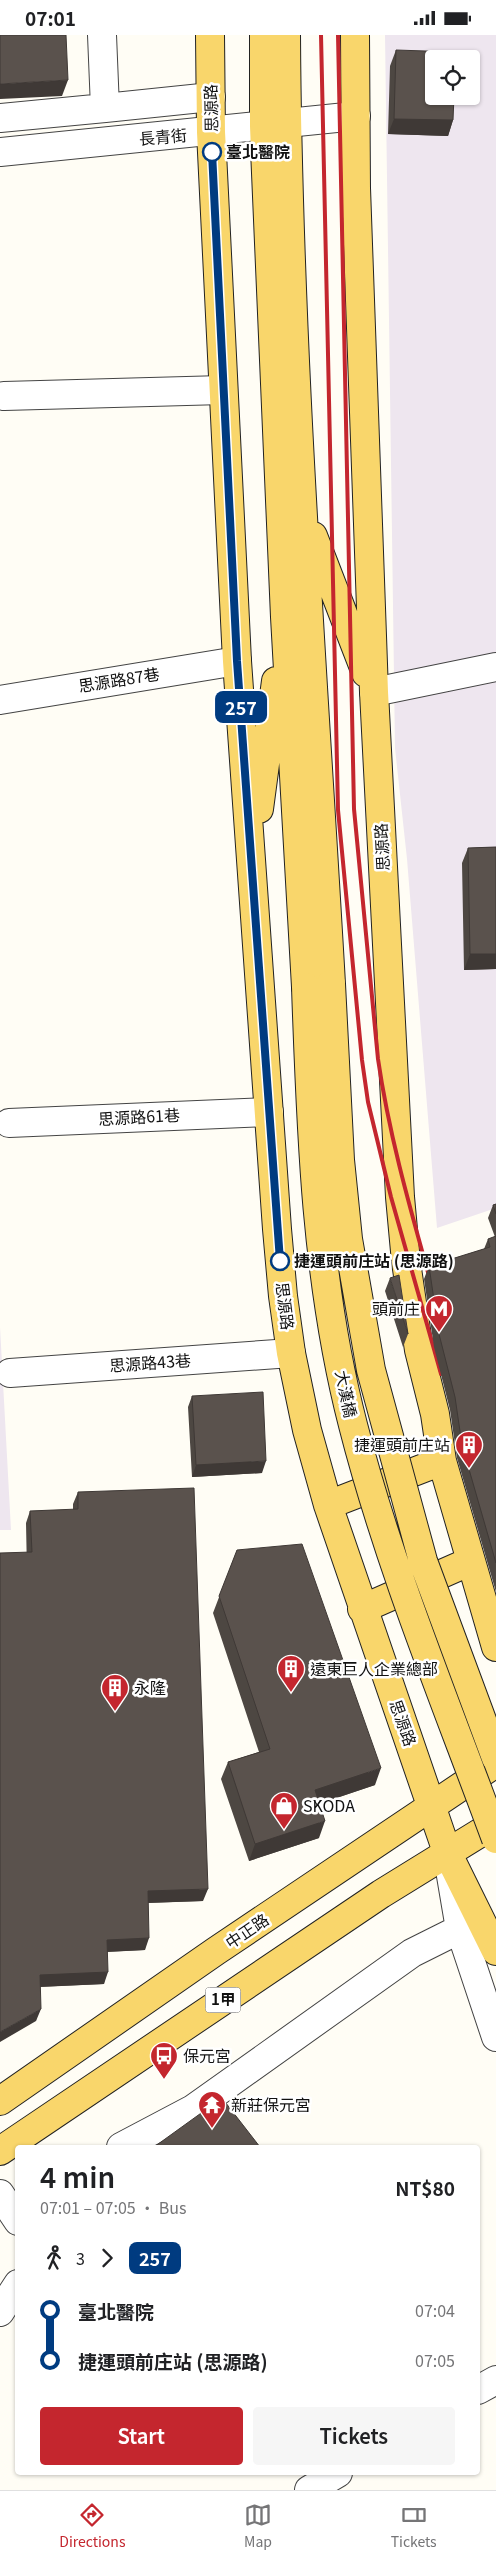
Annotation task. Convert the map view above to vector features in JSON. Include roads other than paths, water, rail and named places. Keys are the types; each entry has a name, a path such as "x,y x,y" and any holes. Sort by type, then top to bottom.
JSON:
{"main road":[{"name":"思源路","path":"210,35 211,132 237,661 283,1296 291,1353 307,1430 328,1505 362,1609 447,1852"},
{"path":"264,35 275,125 303,512 319,985"},
{"path":"286,35 275,125 285,617 319,985"},
{"name":"思源路","path":"355,35 356,188 374,692 400,1197 406,1262 419,1350 435,1414 442,1461 496,1647"},
{"path":"303,512 374,692"},
{"path":"252,866 285,617"},
{"name":"大漢橋","path":"319,985 348,1239 371,1371 423,1561 496,1758"},
{"name":"大漢橋","path":"319,985 313,1164 320,1246 342,1375 353,1426 396,1568 496,1839"},
{"path":"435,1414 496,1590"},
{"path":"328,1505 442,1461"},
{"path":"362,1609 471,1561"},
{"name":"中正路","path":"0,2101 496,1763"},
{"name":"1甲","path":"0,2151 381,1894 496,1823"},
{"path":"447,1852 496,1950"}],"street":[{"path":"102,35 104,108"},
{"path":"0,118 211,97"},
{"name":"長青街","path":"0,153 356,116"},
{"path":"4,396 223,389"},
{"name":"思源路87巷","path":"0,700 237,661"},
{"path":"374,692 496,667"},
{"name":"思源路61巷","path":"9,1123 269,1112"},
{"name":"思源路43巷","path":"10,1373 291,1353"},
{"name":"思源路","path":"447,1852 460,1929 496,2037"},
{"path":"125,2145 193,2109 412,1953 460,1929"},
{"path":"0,2312 15,2289"},
{"path":"480,2389 496,2380"},
{"path":"309,2490 335,2475"}],"railway":[{"path":"321,35 338,810 362,1060 368,1102 391,1197 441,1374"},
{"path":"338,35 354,809 378,1059 388,1116 401,1171 431,1283"}],"place":[{"name":"臺北醫院","path":"212,152"},
{"name":"捷運頭前庄站 (思源路)","path":"280,1261"},
{"name":"頭前庄","path":"439,1333"},
{"name":"捷運頭前庄站","path":"469,1469"},
{"name":"遠東巨人企業總部","path":"291,1693"},
{"name":"永隆","path":"115,1712"},
{"name":"ŠKODA","path":"284,1830"},
{"name":"保元宮","path":"164,2080"},
{"name":"新莊保元宮","path":"212,2129"}]}
